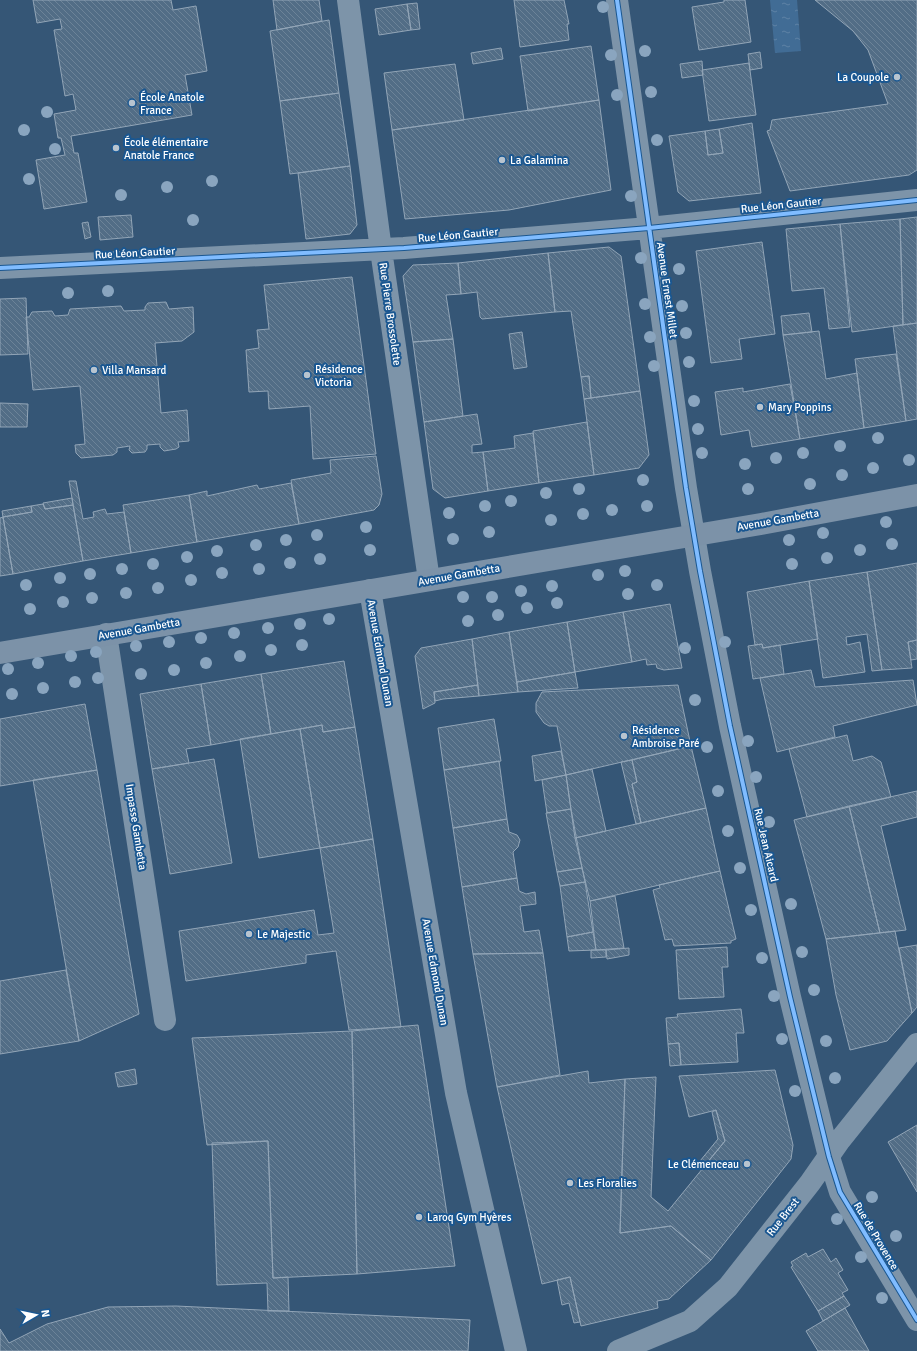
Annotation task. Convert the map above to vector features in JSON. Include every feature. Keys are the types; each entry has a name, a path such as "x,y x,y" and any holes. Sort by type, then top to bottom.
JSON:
{"main road":[{"name":"Avenue Gambetta","path":"0,653 694,535 917,495"}],"street":[{"name":"Rue Pierre Brossolette","path":"348,0 381,250 429,580"},
{"name":"Avenue Ernest Millet","path":"617,0 694,535"},
{"name":"Rue Léon Gautier","path":"0,268 381,250 649,228 917,200"},
{"name":"Rue Jean Aicard","path":"694,535 730,726 790,997 829,1157"},
{"name":"Avenue Edmond Dunan","path":"370,590 456,1093 516,1351"},
{"name":"Impasse Gambetta","path":"106,634 165,1020"},
{"name":"Rue Brest","path":"618,1351 690,1321 728,1287 917,1044"},
{"name":"Rue de Provence","path":"829,1157 840,1192 917,1320"}],"water":[{"path":"770,0 797,0 801,51 775,53"}],"building":[{"name":"École Anatole France","path":"33,0 171,0 173,10 196,6 207,71 185,75 192,115 71,136 74,153 78,153 87,202 44,209 36,160 65,155 61,138 58,138 54,114 76,110 73,94 65,96 54,30 62,29 60,19 37,23"},
{"path":"273,0 319,0 322,21 277,30"},
{"path":"514,0 564,0 569,24 567,24 569,40 520,47"},
{"path":"724,0 745,0 751,42 699,50 692,7 724,2"},
{"name":"La Coupole","path":"815,0 917,0 917,170 909,175 790,191 767,131 770,130 772,120 888,104 868,50 853,31"},
{"path":"417,3 420,29 411,30 407,4"},
{"path":"407,4 411,30 379,35 375,9"},
{"path":"329,20 339,93 280,101 270,31"},
{"path":"591,46 599,100 528,111 520,56"},
{"path":"501,48 503,59 473,64 471,53"},
{"path":"760,52 762,68 750,70 748,54"},
{"path":"702,61 703,75 682,78 680,64"},
{"path":"749,63 756,115 709,121 702,70"},
{"path":"455,64 464,120 392,130 384,73"},
{"path":"339,93 350,166 290,174 280,101"},
{"name":"La Galamina","path":"599,100 611,190 509,210 405,219 392,130"},
{"path":"752,123 761,193 689,201 678,192 669,136 705,131 708,155 723,153 719,129"},
{"path":"719,129 723,153 708,155 705,131"},
{"path":"350,166 357,225 350,234 306,239 298,173"},
{"path":"131,215 133,237 100,240 98,217"},
{"path":"917,217 917,323 903,325 900,219"},
{"path":"900,219 903,325 852,332 840,224"},
{"path":"88,222 91,237 85,239 82,223"},
{"path":"840,224 850,327 829,329 824,288 792,291 786,229"},
{"path":"762,242 775,334 739,339 742,359 711,363 696,251"},
{"path":"609,247 621,256 640,391 591,398 589,376 581,377 571,311 555,312 548,253"},
{"path":"548,253 555,312 482,319 480,317 477,292 461,294 458,263"},
{"path":"458,263 461,294 446,295 453,339 413,342 403,276 413,265"},
{"name":"Résidence Victoria","path":"352,277 376,454 313,459 310,406 269,409 268,391 249,392 246,350 259,348 257,330 269,329 264,285"},
{"path":"26,298 28,354 0,355 0,299"},
{"name":"Villa Mansard","path":"166,302 169,309 193,307 194,332 182,341 155,343 161,413 187,410 189,441 178,442 179,447 176,449 164,451 160,447 160,444 147,445 145,452 132,453 129,450 130,446 117,448 117,452 113,455 81,458 76,453 75,445 85,444 80,386 33,390 26,317 29,317 32,312 52,311 55,316 68,315 70,309 121,306 124,311 145,310 148,303"},
{"path":"809,313 812,332 783,335 781,316"},
{"path":"917,323 917,419 906,421 893,326"},
{"path":"819,331 826,379 857,373 864,428 800,439 783,335"},
{"path":"522,332 527,367 514,369 509,334"},
{"path":"453,339 463,416 424,422 413,342"},
{"path":"896,354 906,421 864,428 855,359"},
{"path":"589,376 591,398 584,399 581,377"},
{"path":"790,384 800,439 752,447 749,430 721,435 715,392 743,388 743,392"},
{"path":"640,391 649,455 639,468 594,475 584,399"},
{"path":"0,403 28,404 27,427 0,427"},
{"path":"477,414 482,444 472,445 472,453 483,452 488,491 445,498 433,489 424,422"},
{"path":"587,422 594,475 539,483 533,431"},
{"path":"533,433 539,483 488,491 483,452 515,448 514,436"},
{"path":"376,456 382,494 379,505 374,510 299,524 291,480 331,473 330,460"},
{"path":"69,481 76,481 83,519 94,517 93,512 105,509 107,514 124,512 131,553 83,561"},
{"path":"291,483 299,524 197,542 189,495 207,491 207,496 257,485 259,489"},
{"path":"189,495 197,542 131,553 123,505"},
{"path":"72,498 73,505 45,509 43,503"},
{"path":"43,504 45,509 73,505 83,561 13,574 3,517 32,512 31,506"},
{"path":"31,506 32,512 3,517 2,511"},
{"path":"3,517 13,574 0,576 0,518"},
{"path":"917,563 917,640 908,642 912,668 882,670 867,572"},
{"path":"867,572 882,670 872,671 867,634 846,637 847,645 860,642 865,672 823,678 809,581"},
{"path":"809,581 818,639 763,648 762,644 755,645 747,592"},
{"path":"670,604 682,668 664,670 657,668 656,664 647,665 646,659 632,662 623,612"},
{"path":"623,612 632,662 575,672 567,622"},
{"path":"567,622 575,672 517,682 509,632"},
{"path":"509,632 518,692 479,696 472,639"},
{"path":"472,639 478,685 434,692 435,703 423,709 415,656 421,648"},
{"path":"917,640 917,659 911,660 908,642"},
{"path":"762,644 763,648 780,645 784,674 753,679 748,646"},
{"path":"344,661 355,727 323,732 322,725 271,734 261,674"},
{"path":"811,670 815,687 913,680 917,705 833,726 835,737 777,752 760,678"},
{"path":"575,672 578,688 518,692 517,682"},
{"path":"261,674 271,734 211,745 201,684"},
{"path":"201,684 211,745 186,749 189,763 152,769 140,694"},
{"path":"478,685 479,696 435,701 434,692"},
{"name":"Résidence Ambroise Paré","path":"678,685 691,746 566,775 557,726 549,726 544,723 536,712 536,703 542,692"},
{"path":"85,704 97,770 0,786 0,719"},
{"path":"494,719 501,761 444,770 438,728"},
{"path":"322,725 323,732 355,727 373,839 320,848 300,729"},
{"path":"300,729 320,848 259,858 240,739"},
{"path":"847,735 853,761 872,756 881,762 891,797 807,817 789,749"},
{"path":"691,746 706,808 641,823 632,784 637,782 632,760"},
{"path":"561,751 566,775 535,781 532,756"},
{"path":"214,759 232,863 170,874 152,769"},
{"path":"632,760 637,782 632,784 641,823 636,824 621,762"},
{"path":"499,761 507,819 453,828 444,770"},
{"path":"592,769 606,831 575,838 566,775"},
{"path":"97,770 139,1014 79,1041 33,780"},
{"path":"566,775 571,809 547,813 542,780"},
{"path":"917,791 917,817 881,826 906,930 880,933 849,806"},
{"path":"849,806 880,933 826,939 794,820"},
{"path":"706,808 720,871 590,901 575,838"},
{"path":"571,809 582,868 557,872 546,813"},
{"path":"507,819 509,832 517,835 520,840 518,847 513,852 517,878 462,887 453,828"},
{"name":"Le Majestic","path":"373,839 401,1027 349,1030 336,951 306,955 306,963 186,981 179,931 314,910 318,935 334,933 320,848"},
{"path":"582,868 585,882 560,886 557,872"},
{"path":"720,871 736,939 731,941 731,943 674,946 672,939 665,940 653,890 660,888 659,885"},
{"path":"517,878 519,891 526,894 535,892 536,904 520,906 524,932 539,930 543,953 473,954 462,887"},
{"path":"585,882 593,932 567,937 560,886"},
{"path":"615,896 624,948 596,950 590,901"},
{"path":"895,931 912,1013 887,1041 850,1050 836,995 826,939"},
{"path":"593,932 596,950 569,951 567,937"},
{"path":"917,945 917,1007 912,1013 899,948"},
{"path":"727,947 728,967 722,967 724,997 679,999 676,950"},
{"path":"629,948 629,955 607,959 606,950"},
{"path":"591,950 606,950 606,957 591,958"},
{"path":"543,953 560,1075 497,1087 473,954"},
{"path":"66,970 79,1041 0,1054 0,981"},
{"path":"741,1009 744,1033 736,1033 738,1062 681,1065 679,1043 668,1044 666,1018 678,1017 677,1014"},
{"path":"418,1025 455,1266 357,1274 352,1031"},
{"path":"352,1031 357,1274 273,1278 268,1141 207,1145 192,1038"},
{"path":"679,1043 681,1065 670,1066 668,1044"},
{"path":"135,1069 137,1084 118,1087 115,1073"},
{"name":"Le Clémenceau","path":"775,1070 793,1145 791,1159 711,1260 671,1226 620,1233 625,1079 656,1077 651,1197 668,1211 725,1141 716,1110 689,1117 679,1076"},
{"name":"Les Floralies","path":"588,1071 589,1083 625,1079 620,1233 671,1226 711,1260 669,1299 657,1301 658,1308 581,1326 570,1277 542,1284 497,1087"},
{"path":"716,1110 725,1141 705,1165 700,1161 718,1139 712,1112"},
{"path":"917,1125 917,1192 888,1142"},
{"path":"268,1141 273,1278 288,1277 289,1311 268,1311 267,1283 217,1285 212,1143"},
{"path":"823,1249 831,1262 836,1258 843,1270 838,1273 848,1290 842,1293 844,1296 818,1311 791,1267 793,1266 791,1262 806,1253 808,1257"},
{"path":"570,1277 580,1322 574,1323 569,1303 562,1305 557,1280"},
{"path":"844,1296 850,1305 823,1321 818,1311"},
{"path":"176,1306 470,1320 468,1351 0,1351 0,1329 9,1343 47,1324 108,1307"},
{"path":"845,1308 869,1351 818,1351 806,1331"}],"cycle path":[{"path":"617,0 686,488 700,571 730,726 790,997 829,1157 840,1192 917,1320"},
{"path":"0,268 404,248 649,228 917,200"}],"place":[{"name":"La Coupole","path":"897,77"},
{"name":"École Anatole France","path":"132,103"},
{"name":"École élémentaire Anatole France","path":"116,148"},
{"name":"La Galamina","path":"502,160"},
{"name":"Villa Mansard","path":"94,370"},
{"name":"Résidence Victoria","path":"307,375"},
{"name":"Mary Poppins","path":"760,407"},
{"name":"Résidence Ambroise Paré","path":"624,736"},
{"name":"Le Majestic","path":"249,934"},
{"name":"Le Clémenceau","path":"747,1164"},
{"name":"Les Floralies","path":"570,1183"},
{"name":"Laroq Gym Hyères","path":"419,1217"}]}
